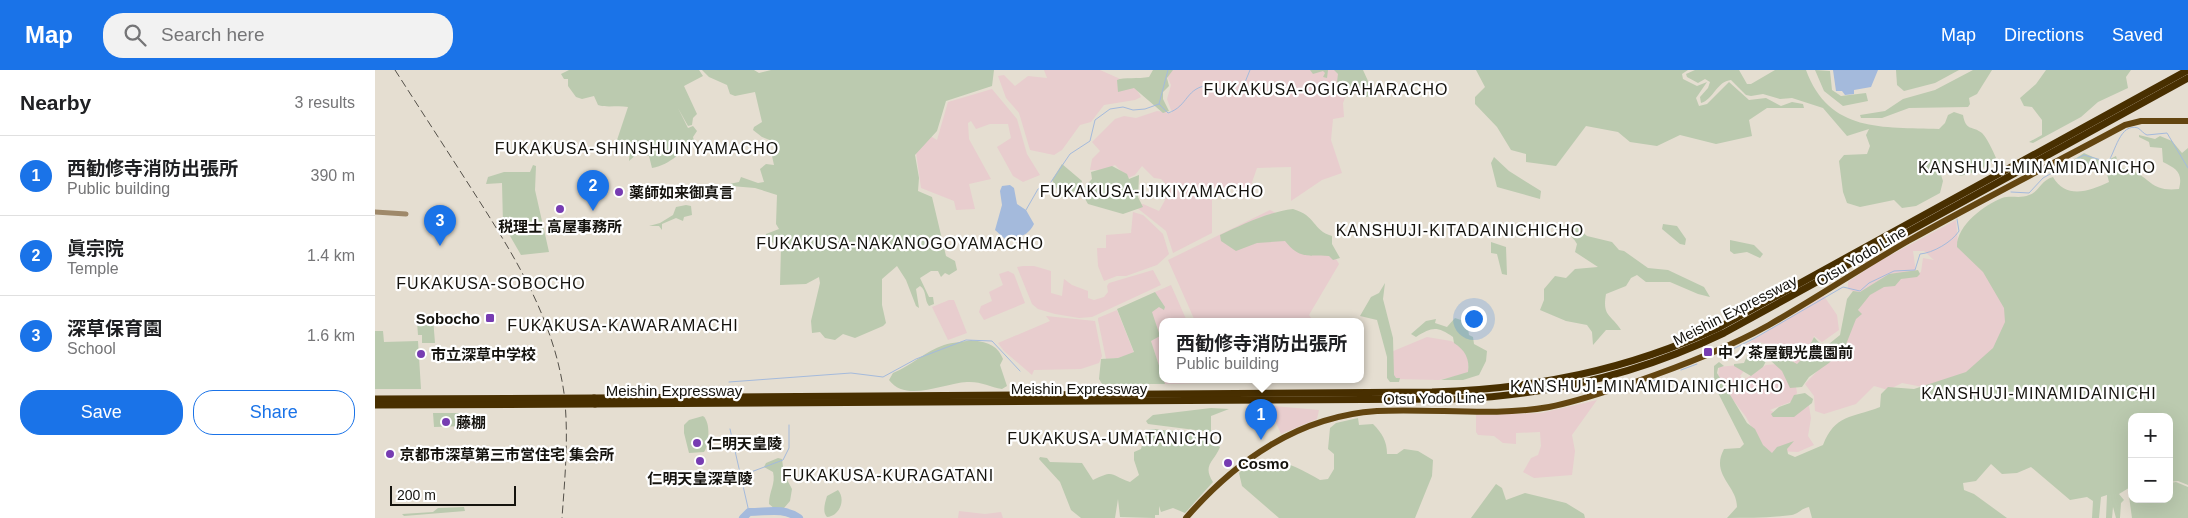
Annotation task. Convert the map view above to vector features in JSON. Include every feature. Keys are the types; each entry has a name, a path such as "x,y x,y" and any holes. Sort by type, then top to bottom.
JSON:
{"highway":[{"name":"Meishin Expressway","path":"375,405 1432,392 1514,387 1571,378 1647,357 1720,327 2188,70"},
{"name":"Meishin Expressway","path":"375,399 595,401 1457,399 1516,395 1587,384 1664,360 1724,334 2188,78"}],"main road":[{"name":"Otsu Yodo Line","path":"1186,518 1216,485 1242,463 1279,440 1321,423 1375,412 1518,410 1548,407 1609,391 1695,360 1758,331 1909,241 2125,125 2141,121 2188,121"}],"street":[{"path":"375,212 406,214"}],"shaded area":[{"path":"1044,70 1100,70 1134,85 1141,97 1135,100 1104,105 1091,122 1080,125 1062,150 1054,155 1030,150 1019,113 1006,98 998,76 1004,75 1015,86 1028,76 1047,78"},
{"path":"1172,70 1335,70 1350,86 1343,103 1344,117 1333,119 1331,140 1342,173 1322,180 1291,201 1291,167 1257,168 1250,188 1212,188 1212,233 1173,253 1166,231 1136,207 1143,204 1159,211 1171,189 1161,179 1154,178 1142,166 1135,175 1128,178 1115,165 1103,170 1090,170 1092,159 1100,151 1092,142 1115,119 1124,116 1136,118 1157,111 1172,113 1167,99 1171,85 1167,76"},
{"path":"992,89 1017,119 1027,154 1040,175 1023,182 1013,176 997,147 1011,138 1008,124 990,124 976,129 971,121 968,123 969,139 991,179 969,184 975,209 956,210 954,201 921,188 915,145 920,130 937,140 948,102"},
{"path":"1270,210 1323,237 1339,264 1309,315 1311,318 1194,318 1168,260"},
{"path":"1133,212 1143,215 1163,234 1169,254 1157,265 1126,276 1117,276 1104,281 1098,266 1097,248 1106,248 1106,235 1131,233"},
{"path":"1956,220 1958,243 2014,295 1998,359 1928,388 1902,383 1888,390 1874,386 1856,404 1824,414 1815,411 1814,396 1805,384 1843,344 1855,315 1869,293 1921,272 1923,258 1934,260 1924,251 1913,251 1916,272 1858,294 1848,289 1848,282 1876,263"},
{"path":"1034,266 1051,271 1051,293 1062,296 1064,279 1072,285 1088,291 1088,298 1094,300 1104,297 1108,292 1107,286 1109,283 1153,270 1161,285 1092,317 1079,318 1038,309 1032,304 1017,267"},
{"path":"1008,271 1014,274 1025,303 984,320 979,312 981,306 992,301 989,292 1003,285 999,274"},
{"path":"1171,285 1186,318 1159,318 1159,332 1151,312 1160,304 1155,292"},
{"path":"1824,296 1837,315 1839,330 1822,342 1814,336 1805,357 1797,365 1777,348 1760,342 1751,349 1745,345"},
{"path":"949,300 954,300 967,333 948,340 932,307"},
{"path":"1117,310 1134,353 1118,358 1106,359 1098,318"},
{"path":"1046,316 1095,321 1102,356 1099,363 1081,369 1034,370 1032,375 1004,351 998,343 1050,321"},
{"path":"1159,336 1159,366 1151,341"},
{"path":"1427,337 1451,341 1463,347 1468,356 1469,373 1439,380 1394,379 1391,369 1391,352"},
{"path":"1777,364 1795,380 1797,393 1793,401 1770,410 1777,414 1808,400 1811,418 1808,436 1814,445 1798,452 1778,451 1771,455 1765,452 1746,417 1718,380 1719,367 1738,365 1746,368 1740,376 1744,380 1766,365"},
{"path":"1165,383 1200,383 1165,384"},
{"path":"1597,400 1572,435 1575,451 1572,475 1534,478 1523,472 1531,458 1538,455 1541,446 1540,432 1516,433 1516,444 1503,443 1494,436 1478,435 1476,432 1476,415 1541,413"},
{"path":"1274,406 1319,410 1317,419 1281,434 1272,413"},
{"path":"959,511 985,514 1001,512 1003,518 958,518"}],"green space":[{"path":"569,70 699,70 703,76 684,86 697,114 693,118 692,125 688,126 678,108 688,128 693,126 697,131 693,137 694,141 675,157 659,166 652,168 649,156 638,153 629,161 630,150 616,143 628,107 598,105 594,96 582,99 576,97 568,86 568,79 564,79 561,74"},
{"path":"702,70 754,70 759,73 771,70 994,70 992,86 946,101 937,131 915,155 919,178 918,191 932,197 946,256 955,261 957,270 949,275 945,273 941,277 938,271 931,271 920,278 929,297 933,297 934,304 929,306 924,290 920,286 916,289 919,308 916,306 906,280 897,266 882,279 882,305 886,323 883,326 855,338 843,334 835,340 825,338 820,332 812,333 811,321 820,283 819,277 806,284 780,285 781,247 764,238 766,234 779,229 776,224 777,195 755,188 731,186 729,184 739,182 741,177 758,183 764,182 760,169 766,164 774,165 772,156 777,143 762,137 753,130 754,127 762,122 755,92 735,96 730,94 727,85 709,77"},
{"path":"1153,70 1173,70 1167,78 1169,86 1163,92 1163,99 1169,111 1163,113 1134,88 1118,92 1117,80 1149,77"},
{"path":"1310,70 1328,70 1327,78 1323,77 1325,73 1323,71 1313,74"},
{"path":"1334,70 1363,70 1373,92 1371,96 1366,97 1363,88 1348,90 1337,82 1338,74"},
{"path":"1476,70 1688,70 1682,74 1683,79 1697,86 1707,82 1696,98 1699,106 1707,104 1729,82 1749,100 1766,98 1781,106 1792,102 1803,104 1804,108 1767,108 1749,120 1752,136 1716,144 1680,135 1657,146 1630,142 1618,132 1586,126 1556,166 1526,162 1526,154 1511,150 1497,127 1475,104 1475,97 1485,87"},
{"path":"1695,70 1739,70 1747,84 1751,84 1775,70 1806,70 1816,91 1829,106 1843,116 1878,126 1939,129 1945,123 1948,115 1954,112 1963,115 1968,126 1982,133 1996,158 1979,171 1960,176 1948,169 1940,172 1943,181 1940,193 1916,206 1902,208 1894,200 1860,207 1847,203 1843,192 1839,161 1844,155 1867,154 1870,146 1866,135 1869,129 1847,136 1823,108 1792,98 1780,99 1763,94 1746,95 1731,80 1722,84 1709,98 1701,103 1700,97 1708,88 1710,82 1705,79 1698,83 1687,77 1686,74"},
{"path":"1815,70 1830,71 1832,90 1841,96 1866,93 1868,101 1843,106 1824,91"},
{"path":"1896,70 1959,70 1935,83 1904,91 1897,85"},
{"path":"1973,70 1992,70 1977,94 1969,98 1970,104 1968,107 1909,108 1882,118 1861,118 1860,115 1885,111 1903,99 1935,90"},
{"path":"2046,70 2131,70 2126,77 2128,88 2098,102 2081,117 2033,143 2029,142 2042,135 2042,120 2032,107 2024,106 2020,98 2036,84"},
{"path":"2139,135 2155,139 2160,136 2172,141 2182,153 2188,148 2188,485 2178,481 2173,482 2173,413 2128,413 2128,488 2119,494 2124,500 2121,503 2120,518 2116,518 2113,507 2112,518 2106,518 2107,495 2101,497 2099,518 2092,518 2093,501 2087,497 2070,500 2031,467 2017,473 2002,474 1991,464 1976,481 1963,483 1964,490 1974,494 2007,518 1812,518 1809,507 1792,515 1727,518 1737,507 1733,492 1722,473 1720,466 1721,458 1724,449 1740,448 1744,444 1714,385 1714,366 1719,362 1724,366 1718,368 1717,373 1747,423 1755,429 1763,445 1772,453 1777,447 1794,441 1787,449 1788,454 1795,457 1823,445 1833,428 1845,418 1880,407 1881,394 1888,387 1914,389 1966,372 1993,348 2005,322 2004,308 1983,272 1957,247 1961,231 1966,224 1972,217 1995,201 2005,197 2029,195 2053,177 2065,189 2079,192 2109,182 2106,170 2087,169 2085,164 2077,169 2068,169 2067,164 2084,153 2104,162 2116,156 2119,167 2131,170 2157,187 2179,189 2180,179 2178,172 2163,162 2162,148 2150,147 2149,142 2139,137"},
{"path":"1494,157 1509,171 1541,191 1540,199 1497,187 1491,163"},
{"path":"1062,164 1082,181 1080,188 1062,198 1052,180"},
{"path":"533,165 536,166 535,190 549,252 521,255 503,224 502,183 486,184 488,177 504,172 530,172"},
{"path":"1112,166 1127,174 1129,179 1139,175 1138,197 1143,207 1123,214 1088,204 1084,197 1085,186 1092,179 1091,172"},
{"path":"691,206 692,215 684,217 683,221 676,218 662,224 662,230 659,226 649,226 660,223 673,215 676,207"},
{"path":"1293,209 1306,215 1321,230 1332,236 1332,244 1340,258 1333,260 1329,256 1304,255 1295,251 1285,241 1257,243 1236,251 1221,241 1220,235 1238,227 1265,216"},
{"path":"1551,224 1579,227 1587,236 1612,242 1619,250 1624,251 1648,268 1668,270 1704,287 1710,297 1670,282 1646,282 1637,275 1631,278 1626,286 1606,294 1606,311 1621,330 1606,330 1593,345 1592,332 1587,325 1566,321 1540,310 1544,300 1544,289 1555,276 1566,278 1575,269 1598,267 1575,252 1577,244 1572,237 1552,228"},
{"path":"1663,224 1677,226 1686,239 1685,245 1680,244 1662,229"},
{"path":"1730,240 1754,245 1763,254 1760,258 1747,252 1734,254 1730,251"},
{"path":"1491,242 1506,247 1507,275 1502,274 1497,254 1491,253"},
{"path":"1918,270 1920,274 1917,277 1901,279 1895,286 1884,287 1870,295 1858,310 1862,314 1856,319 1845,347 1829,363 1809,377 1802,387 1790,388 1782,371 1770,360 1766,361 1763,367 1751,376 1734,366 1734,364 1744,363 1750,352 1762,345 1768,346 1797,364 1804,357 1814,337 1824,348 1840,335 1847,299 1853,291 1860,292 1889,274"},
{"path":"1385,283 1383,299 1393,338 1394,375 1396,378 1400,378 1399,382 1390,382 1387,378 1387,357 1377,320 1360,316 1371,297 1379,293"},
{"path":"1155,292 1165,307 1164,310 1159,307 1152,312 1159,337 1151,341 1159,366 1159,383 1165,384 1102,384 1099,379 1101,359 1118,358 1134,352 1117,309"},
{"path":"423,318 433,318 435,343 422,343 422,335 418,335 417,322"},
{"path":"1455,318 1467,322 1469,335 1473,337 1474,344 1487,351 1486,361 1479,375 1463,380 1441,380 1468,372 1468,363 1464,352 1454,343 1453,337 1443,331 1435,329 1426,331 1416,337 1411,334 1426,321 1436,319 1435,323 1447,327"},
{"path":"375,331 383,331 384,342 418,341 421,389 375,389"},
{"path":"971,340 986,343 998,350 1003,359 1000,365 1007,386 1002,389 981,383 967,382 915,391 896,387 889,380 893,373 937,348 947,344"},
{"path":"1805,393 1813,399 1812,403 1794,417 1773,417 1771,414 1779,407 1790,403 1794,395"},
{"path":"1211,408 1229,409 1211,416 1211,432 1148,424 1146,421 1153,415"},
{"path":"433,413 464,413 465,426 434,427"},
{"path":"703,416 706,419 708,428 706,449 704,452 689,453 684,425 689,420"},
{"path":"1358,418 1359,425 1373,424 1379,431 1385,441 1387,454 1397,454 1404,449 1418,451 1433,460 1432,476 1415,518 1279,518 1242,486 1239,473 1258,461 1268,460 1300,469 1320,480 1328,479 1334,469 1334,454 1328,449 1330,428 1336,423"},
{"path":"1154,429 1190,433 1212,439 1214,444 1220,447 1209,467 1213,482 1185,513 1173,508 1161,512 1159,506 1159,515 1155,515 1155,518 1120,517 1118,499 1115,518 1081,518 1071,510 1060,482 1039,459 1040,457 1047,458 1050,462 1082,463 1093,480 1112,474 1130,482 1139,475 1134,460 1134,452 1141,449 1146,430"},
{"path":"778,458 782,459 784,474 792,489 790,501 784,508 775,509 769,504 774,480 773,472 764,467 766,463"},
{"path":"2173,482 2188,487 2188,518 2132,518 2130,503 2173,503"},
{"path":"1496,484 1502,488 1506,500 1525,493 1566,503 1584,514 1585,518 1471,518"},
{"path":"838,490 841,498 840,506 835,514 827,517 824,510 827,496"},
{"path":"464,507 465,511 404,516 402,514 433,512 438,508"}],"water":[{"path":"1833,70 1878,70 1871,87 1854,90 1854,94 1845,95 1842,91 1836,91"},
{"path":"1010,185 1014,188 1017,204 1026,210 1034,224 1023,236 1005,239 995,230 1002,205 1000,191 1002,186"}],"waterway":[{"path":"1051,182 1070,154 1090,141 1095,120 1110,109 1123,107 1133,110 1145,109 1159,104 1168,70"},
{"path":"1214,86 1229,94 1241,92 1250,70"},
{"path":"1159,104 1168,113 1180,106 1196,89 1210,85"},
{"path":"2011,192 2029,193 2043,178 2084,155 2108,162 2122,134 2132,127 2138,128 2147,135 2167,133 2188,168"},
{"path":"1026,210 1038,189 1048,184"},
{"path":"1719,356 1755,338 1843,287 1860,291 1869,283 1894,271 1915,270 1920,254 1936,249 1956,235 1959,231 1957,219"},
{"path":"729,382 851,373 883,377 916,359 966,340 992,341 1020,371"},
{"path":"1681,370 1697,364"},
{"path":"1626,389 1656,380"},
{"path":"743,475 783,460 789,448 789,425"},
{"path":"730,429 749,512"},
{"path":"743,518 749,512 775,511 787,512 799,518"}],"railway":[{"path":"395,70 516,261 541,311 551,337 564,393 566,424 562,518"}],"place":[{"name":"薬師如来御真言","path":"619,192"},
{"name":"税理士 高屋事務所","path":"560,209"},
{"name":"眞宗院","path":"593,211"},
{"name":"深草保育園","path":"440,246"},
{"name":"Sobocho","path":"490,318"},
{"name":"中ノ茶屋観光農園前","path":"1708,352"},
{"name":"市立深草中学校","path":"421,354"},
{"name":"藤棚","path":"446,422"},
{"name":"西勧修寺消防出張所","path":"1261,440"},
{"name":"仁明天皇陵","path":"697,443"},
{"name":"京都市深草第三市営住宅 集会所","path":"390,454"},
{"name":"仁明天皇深草陵","path":"700,461"},
{"name":"Cosmo","path":"1228,463"}],"district":[{"name":"FUKAKUSA-OGIGAHARACHO","path":"1326,89"},
{"name":"FUKAKUSA-SHINSHUINYAMACHO","path":"637,148"},
{"name":"KANSHUJI-MINAMIDANICHO","path":"2037,167"},
{"name":"FUKAKUSA-IJIKIYAMACHO","path":"1152,191"},
{"name":"KANSHUJI-KITADAINICHICHO","path":"1460,230"},
{"name":"FUKAKUSA-NAKANOGOYAMACHO","path":"900,243"},
{"name":"FUKAKUSA-SOBOCHO","path":"491,283"},
{"name":"FUKAKUSA-KAWARAMACHI","path":"623,325"},
{"name":"KANSHUJI-MINAMIDAINICHICHO","path":"1647,386"},
{"name":"KANSHUJI-MINAMIDAINICHI","path":"2039,393"},
{"name":"FUKAKUSA-UMATANICHO","path":"1115,438"},
{"name":"FUKAKUSA-KURAGATANI","path":"888,475"}]}
